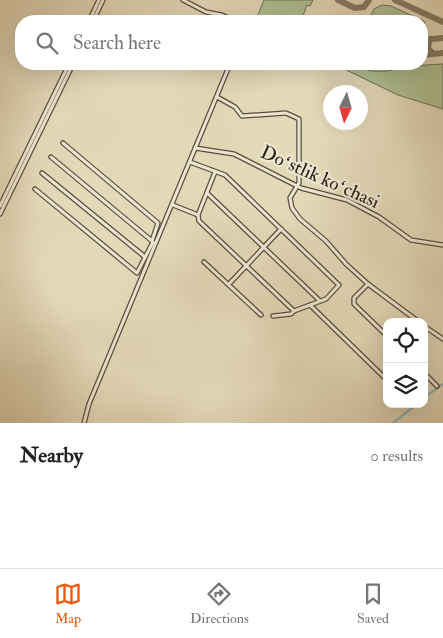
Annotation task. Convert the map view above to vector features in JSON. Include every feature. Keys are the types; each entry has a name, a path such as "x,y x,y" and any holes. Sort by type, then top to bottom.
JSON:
{"street":[{"path":"94,15 101,0"},
{"path":"183,0 206,12 222,15"},
{"path":"0,206 65,70"},
{"path":"0,214 69,70"},
{"path":"35,189 137,273 173,204 228,70"},
{"path":"217,97 235,107 242,116 286,113 299,119 298,144 300,162 297,186 290,198 295,213 326,241 336,255 368,284 414,318"},
{"path":"63,143 158,224 154,242 89,404 84,423"},
{"name":"Doʻstlik koʻchasi","path":"195,148 234,154 297,186 347,200 414,241 443,245"},
{"path":"51,157 154,242"},
{"path":"190,162 225,175 339,284 326,299 294,311 291,314 274,316"},
{"path":"215,172 208,194 198,215 199,222 294,311"},
{"path":"42,173 145,257"},
{"path":"208,194 320,301"},
{"path":"173,204 198,215"},
{"path":"229,284 281,229"},
{"path":"204,262 261,316"},
{"path":"368,284 353,300 354,304 383,332"},
{"path":"310,305 383,376"},
{"path":"428,329 443,339"},
{"path":"428,377 438,386"}],"green space":[{"path":"264,0 313,0 310,6 307,5 303,15 258,15"},
{"path":"382,5 391,6 411,15 371,15 374,9"},
{"path":"443,64 443,109 398,95 346,70 428,70 428,65"}],"waterway":[{"path":"428,395 443,384"},
{"path":"393,423 412,408"}],"taxiway":[{"path":"338,0 355,8 364,7 369,0"},
{"path":"395,0 428,15"},
{"path":"428,15 443,22"},
{"path":"428,39 443,38"},
{"path":"431,39 428,49 433,53"},
{"path":"428,54 443,53"}]}
